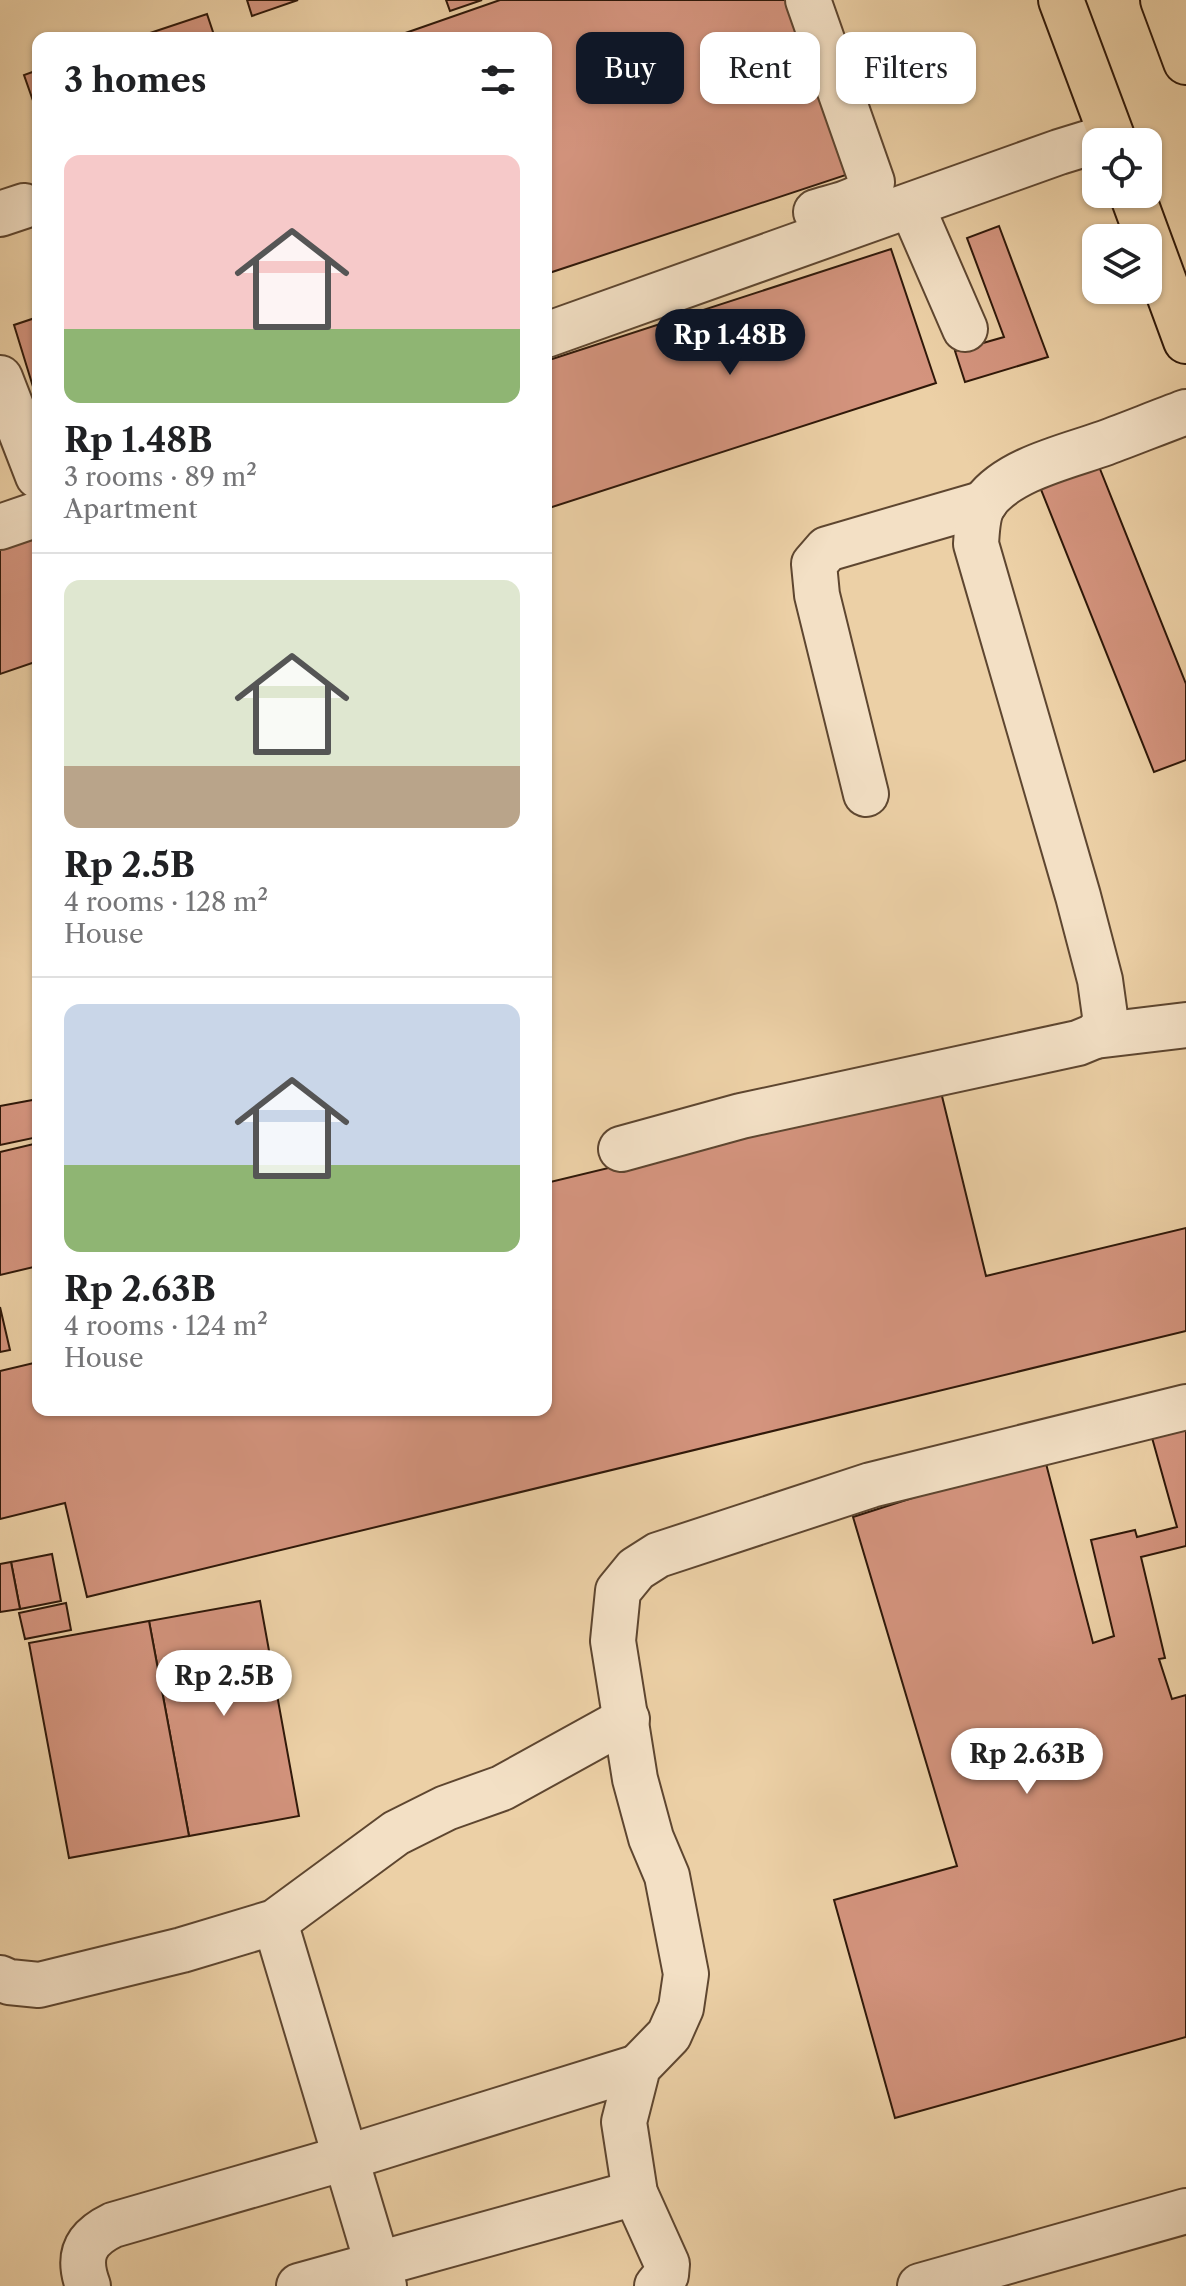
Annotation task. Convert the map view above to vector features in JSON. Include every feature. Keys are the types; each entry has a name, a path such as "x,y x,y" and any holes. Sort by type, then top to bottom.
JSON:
{"highway":[{"path":"1061,0 1108,128"},
{"path":"1163,0 1186,62"},
{"path":"1137,208 1186,341"}],"street":[{"path":"552,305 862,196 870,189 872,182 808,0"},
{"path":"552,333 1082,146"},
{"path":"912,207 965,329"},
{"path":"0,378 32,461"},
{"path":"866,794 817,595 814,564 827,549 985,503 1025,472 1186,412"},
{"path":"985,503 978,523 976,544 1100,980 1106,1023 1095,1036"},
{"path":"0,527 32,516"},
{"path":"621,1149 741,1116 1078,1043 1095,1036 1186,1025"},
{"path":"88,2286 83,2257 87,2244 97,2233 113,2225 345,2158 638,2067 669,2035 681,2008 686,1974 667,1876 651,1838 635,1779 613,1641 618,1591 636,1569 658,1555 871,1485 1186,1407"},
{"path":"0,1978 39,1985 182,1950 275,1922 396,1833 446,1808 502,1788 627,1719"},
{"path":"275,1922 381,2275"},
{"path":"638,2067 624,2122 635,2193 667,2264 666,2275 657,2286"},
{"path":"299,2286 381,2275 635,2193"},
{"path":"920,2286 1186,2211"}],"building":[{"path":"247,0 298,0 252,16"},
{"path":"446,0 482,0 450,11"},
{"path":"500,0 793,0 805,32 700,32 700,104 820,104 820,71 858,171 552,272 552,32 408,32"},
{"path":"207,14 213,32 153,32"},
{"path":"32,72 32,98 24,75"},
{"path":"999,226 1048,357 965,382 955,351 1004,337 967,238"},
{"path":"891,249 936,383 552,507 552,359"},
{"path":"32,319 32,384 14,325"},
{"path":"1098,464 1186,684 1186,760 1154,772 1040,487"},
{"path":"32,528 32,663 0,674 0,539"},
{"path":"940,1088 986,1276 1186,1228 1186,1331 87,1597 65,1503 0,1519 0,1371 32,1363 32,1416 552,1416 552,1182"},
{"path":"32,1100 32,1138 0,1145 0,1106"},
{"path":"32,1144 32,1267 0,1275 0,1152"},
{"path":"0,1307 10,1350 0,1352"},
{"path":"1186,1416 1186,1546 1141,1557 1165,1658 1159,1659 1172,1699 1186,1695 1186,2037 895,2118 834,1900 957,1866 853,1517 1044,1456 1093,1643 1114,1636 1091,1540 1135,1530 1137,1537 1177,1527 1149,1427"},
{"path":"52,1554 61,1601 20,1609 11,1562"},
{"path":"11,1562 20,1609 0,1612 0,1564"},
{"path":"260,1601 299,1816 189,1836 149,1621"},
{"path":"66,1603 71,1630 25,1639 19,1613"},
{"path":"149,1621 189,1836 69,1858 29,1643"}]}
